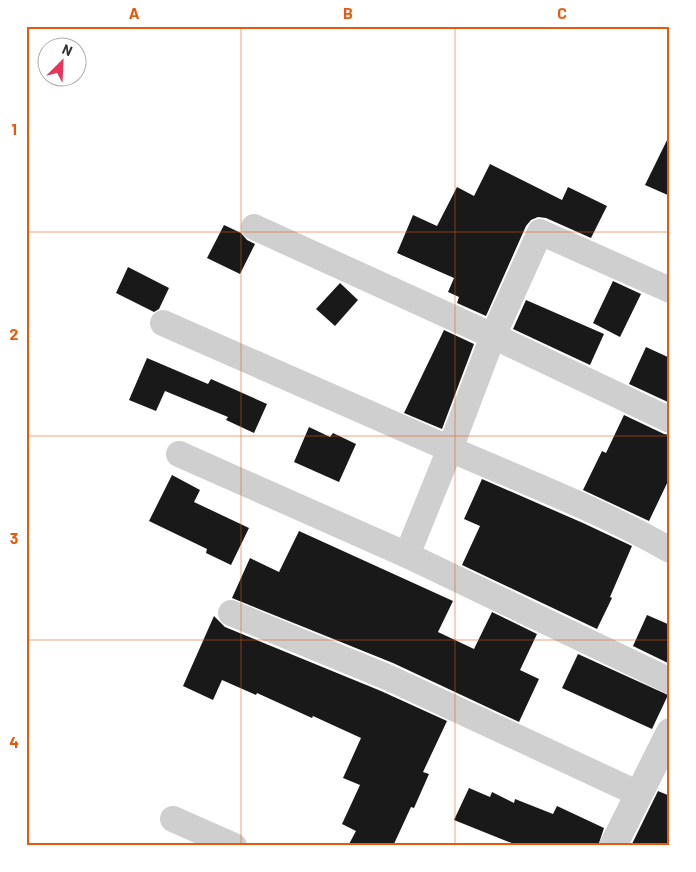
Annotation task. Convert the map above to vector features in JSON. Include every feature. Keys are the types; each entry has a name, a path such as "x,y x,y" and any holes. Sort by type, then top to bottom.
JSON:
{"street":[{"path":"254,227 493,336 670,420"},
{"path":"407,556 493,336 540,232 670,290"},
{"path":"163,323 591,511 670,550"},
{"path":"179,454 407,556 670,681"},
{"path":"230,612 387,677 639,794"},
{"path":"613,846 639,794 664,762 670,732"},
{"path":"173,819 234,846"}],"building":[{"path":"670,134 670,196 645,185"},
{"path":"490,164 562,200 568,187 607,206 591,238 546,218 538,217 531,220 526,226 486,316 457,303 459,297 448,292 454,278 397,253 413,215 437,226 457,187 474,196"},
{"path":"224,225 241,233 247,240 255,244 240,274 207,258"},
{"path":"128,267 169,288 159,309 154,312 116,293"},
{"path":"613,281 641,294 620,337 593,323"},
{"path":"340,283 358,300 335,326 316,309"},
{"path":"526,300 604,334 590,365 513,329"},
{"path":"444,330 474,344 442,429 404,413"},
{"path":"646,347 670,358 670,403 629,384"},
{"path":"147,358 208,384 211,379 267,404 254,433 226,420 228,417 165,391 156,411 129,400"},
{"path":"624,415 670,435 670,477 649,521 583,490 602,451 606,453"},
{"path":"309,427 330,437 333,433 356,444 339,482 294,462"},
{"path":"172,475 200,490 194,502 249,528 231,565 206,553 207,549 149,521"},
{"path":"482,479 632,546 610,597 612,598 597,629 462,565 480,526 464,519"},
{"path":"299,531 453,601 438,632 474,649 492,612 537,634 520,670 539,679 519,722 393,663 232,598 250,558 279,572"},
{"path":"647,615 670,625 670,664 633,646"},
{"path":"214,616 225,627 381,691 447,721 423,772 429,774 414,808 411,807 393,846 348,846 356,831 342,824 360,785 343,778 361,738 313,716 312,718 257,693 256,695 222,680 213,700 183,686"},
{"path":"578,654 668,695 652,729 562,688"},
{"path":"469,788 490,797 492,792 514,803 515,799 553,814 557,806 604,828 598,846 519,846 454,820"},
{"path":"658,791 670,796 670,846 631,846"}]}
